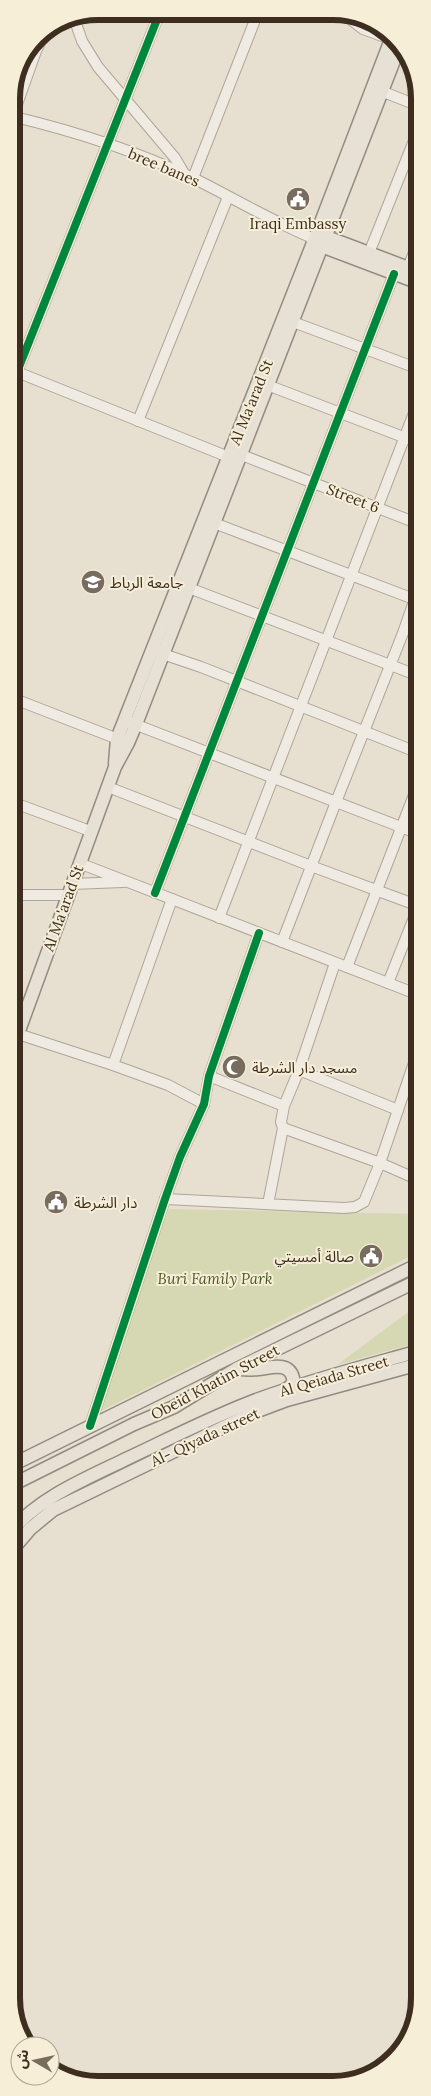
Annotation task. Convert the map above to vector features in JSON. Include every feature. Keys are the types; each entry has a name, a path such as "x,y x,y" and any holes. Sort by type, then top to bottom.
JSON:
{"main road":[{"name":"Al Ma'arad St","path":"20,1021 108,787 130,722 393,49"},
{"name":"Al Ma'arad St","path":"263,384 293,322 318,240"},
{"name":"bree banes","path":"318,240 369,253 411,269"},
{"name":"bree banes","path":"318,240 411,280"},
{"name":"Al Ma'arad St","path":"158,652 189,588 214,523 235,456"},
{"path":"20,1006 35,985"},
{"name":"Obeid Khatim Street","path":"20,1461 411,1268"},
{"name":"Obeid Khatim Street","path":"20,1481 134,1424 174,1407 236,1369 411,1284"},
{"name":"Al Qeiada Street","path":"20,1520 46,1501 99,1472 257,1400 285,1390 411,1354"},
{"path":"236,1369 259,1369 273,1366 285,1368 289,1371 293,1380 291,1385 285,1390"},
{"name":"Al- Qiyada street","path":"20,1541 30,1529 53,1510 233,1422 287,1400 411,1366"}],"street":[{"path":"20,357 126,100 157,20"},
{"path":"189,177 255,20"},
{"path":"76,23 88,52 189,177"},
{"path":"357,24 363,29 378,34"},
{"path":"20,93 31,59"},
{"path":"378,90 411,103"},
{"name":"bree banes","path":"20,120 58,127 108,144 189,177 318,240"},
{"path":"369,253 411,148"},
{"path":"138,421 228,197"},
{"path":"155,893 183,816 394,274"},
{"path":"293,322 411,366"},
{"name":"Street 6","path":"20,373 138,421 314,483 411,521"},
{"path":"263,384 411,440"},
{"path":"220,918 248,840 411,422"},
{"path":"214,523 411,598"},
{"path":"189,588 411,673"},
{"path":"282,942 411,615"},
{"path":"158,652 411,750"},
{"path":"20,701 123,741"},
{"path":"130,722 411,831"},
{"path":"108,787 311,866 411,902"},
{"path":"347,967 411,802"},
{"path":"20,805 90,831"},
{"path":"79,863 411,992"},
{"path":"20,894 126,882"},
{"path":"113,1065 172,900"},
{"path":"388,983 411,925"},
{"path":"90,1426 165,1199 180,1157 204,1104 209,1076 259,933"},
{"path":"268,1204 283,1128 281,1122 284,1106 299,1070 335,963"},
{"path":"20,1035 168,1085 204,1104"},
{"path":"299,1070 398,1110"},
{"path":"165,1199 355,1207 364,1202 380,1163 411,1072"},
{"path":"209,1076 284,1106"},
{"path":"283,1128 380,1163 411,1177"}],"green space":[{"name":"Buri Family Park","path":"169,1209 411,1214 411,1256 97,1413 147,1262"},
{"path":"411,1310 411,1344 337,1365"}],"cycle path":[{"path":"20,364 157,20"},
{"path":"155,893 394,274"},
{"path":"90,1426 165,1199 180,1157 204,1104 209,1076 259,933"}],"place":[{"name":"Iraqi Embassy","path":"298,199"},
{"name":"جامعة الرباط","path":"93,582"},
{"name":"مسجد دار الشرطة","path":"234,1067"},
{"name":"دار الشرطة","path":"56,1202"},
{"name":"صالة أمسيتي","path":"371,1256"}]}
